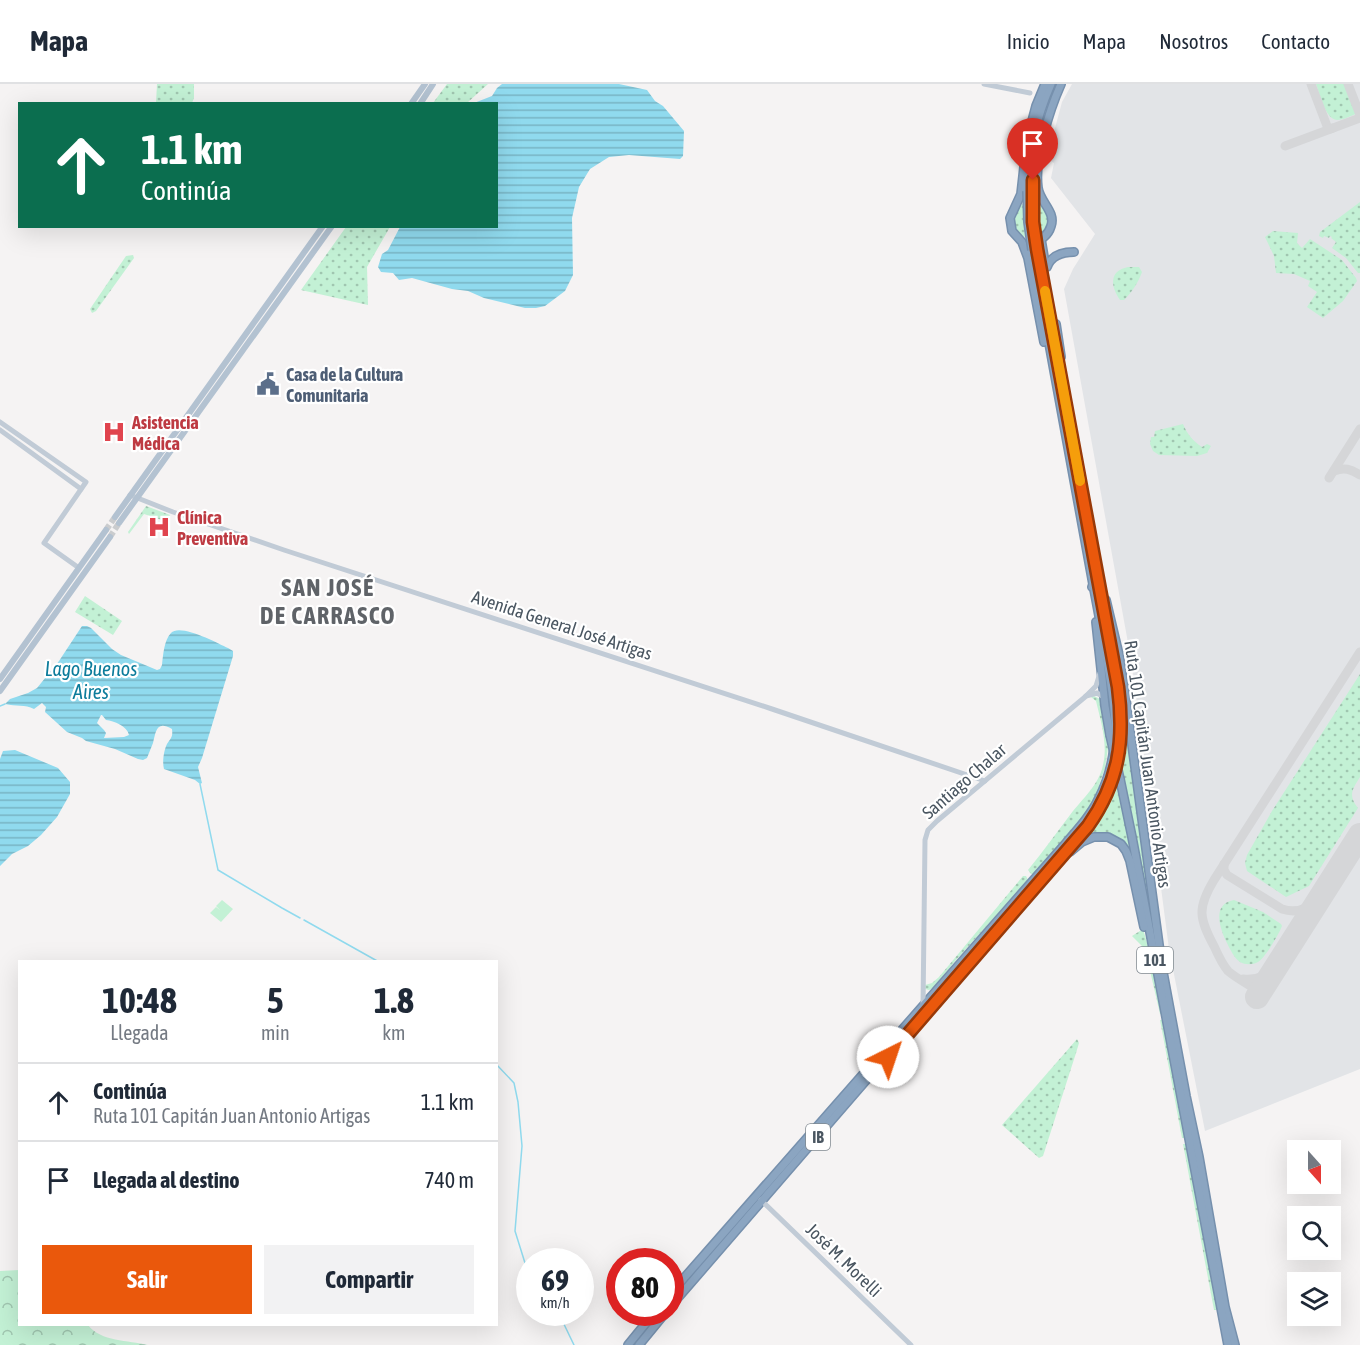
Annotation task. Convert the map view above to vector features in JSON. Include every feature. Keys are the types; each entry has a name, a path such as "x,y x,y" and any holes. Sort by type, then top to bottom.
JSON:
{"highway":[{"path":"1045,84 1036,106 1027,140 1021,194 1012,212 1010,224 1012,231 1024,246 1028,258 1047,356 1059,388"},
{"name":"Ruta 101 Capitán Juan Antonio Artigas","path":"1030,191 1029,165 1033,139 1051,84"},
{"name":"Ruta 101 Capitán Juan Antonio Artigas","path":"1056,84 1038,138 1028,222 1035,249 1093,584 1091,590 1110,735 1132,837 1228,1345"},
{"path":"1019,238 1031,242 1041,239 1048,233 1052,221 1038,187 1041,150 1051,110 1061,84"},
{"path":"1015,206 1022,201 1030,200 1045,204"},
{"path":"1041,239 1060,345 1064,381 1059,388"},
{"path":"1046,270 1053,257 1074,252"},
{"name":"Ruta 101 Capitán Juan Antonio Artigas","path":"1059,388 1097,573 1101,581 1122,671 1162,967 1225,1307 1235,1345"},
{"name":"IB","path":"684,1278 759,1199 923,1016 1088,826 1102,803 1111,783 1118,757 1121,729 1120,703 1097,573"},
{"name":"IB","path":"684,1290 936,990 1076,832 1092,810 1104,788 1116,738 1115,704 1093,584"},
{"path":"1053,867 1082,842 1094,837 1108,837 1123,847 1131,861 1161,996"},
{"path":"684,1274 701,1259"},
{"path":"627,1345 643,1326"},
{"path":"639,1345 655,1326"}],"main road":[{"path":"412,102 425,84"},
{"path":"421,102 434,84"},
{"path":"322,228 130,495 117,520 137,499 331,228"},
{"path":"0,679 106,530"},
{"path":"0,691 110,537"}],"street":[{"path":"984,84 1028,93"},
{"path":"0,422 86,482 44,543 79,568"},
{"path":"0,430 81,489"},
{"name":"Avenida General José Artigas","path":"130,495 295,553 985,781"},
{"name":"Santiago Chalar","path":"923,1016 926,836 931,827 1085,697 1098,682 1101,668"},
{"path":"1085,697 1097,693 1104,697"},
{"path":"922,989 928,993 936,990"},
{"name":"José M. Morelli","path":"759,1199 911,1345"}],"shaded area":[{"path":"1072,84 1360,84 1360,1069 1205,1131 1169,949 1132,665 1064,289 1073,269 1095,234 1051,178 1054,163 1047,158 1062,102"}],"green space":[{"path":"157,84 194,84 192,102 156,102"},
{"path":"447,84 488,84 468,102 434,102"},
{"path":"1316,84 1345,84 1356,114 1342,119 1333,119 1326,111"},
{"path":"1031,202 1044,207 1049,220 1044,233 1031,238 1018,233 1013,220 1018,207"},
{"path":"1360,202 1360,273 1358,273 1346,258 1332,248 1336,242 1332,237 1319,236 1320,232"},
{"path":"345,228 389,228 367,267 368,305 301,290"},
{"path":"1273,231 1298,233 1297,243 1302,248 1310,239 1342,260 1356,278 1357,281 1343,301 1323,318 1307,307 1317,292 1308,286 1310,281 1294,274 1276,273 1274,256 1265,237"},
{"path":"133,255 134,258 96,311 92,313 90,309 126,256"},
{"path":"1128,267 1139,267 1142,272 1130,294 1124,300 1120,300 1113,280 1117,272"},
{"path":"1183,424 1188,434 1199,445 1211,446 1207,453 1197,456 1159,455 1153,451 1150,444 1155,431"},
{"path":"146,506 170,515 168,522 144,514 129,534 128,532"},
{"path":"85,596 122,621 113,635 75,612"},
{"path":"1360,674 1360,777 1352,796 1358,808 1309,886 1286,897 1247,871 1245,863 1247,855 1272,811"},
{"path":"1091,697 1100,699 1108,748 1100,789 1077,826 1031,874 1028,870 1090,792 1101,772 1104,741 1096,701"},
{"path":"1128,732 1156,945 1120,766 1124,737"},
{"path":"1116,776 1142,905 1126,846 1117,837 1106,834 1078,842 1101,811"},
{"path":"1023,876 1026,876 1028,880 933,988 925,989 925,985 939,977"},
{"path":"222,900 233,909 221,922 210,913 216,907 220,910 216,906"},
{"path":"1234,900 1263,912 1282,926 1268,951 1256,963 1247,964 1238,960 1222,931 1219,918 1222,906"},
{"path":"1143,929 1162,1014 1160,1014 1145,949 1132,936"},
{"path":"1160,1020 1163,1020 1185,1138 1182,1138"},
{"path":"1077,1039 1079,1043 1076,1053 1043,1156 1039,1158 1002,1125"},
{"path":"1183,1144 1186,1144 1217,1310 1214,1310"},
{"path":"18,1270 18,1326 89,1326 100,1335 115,1340 148,1345 0,1345 0,1271"}],"water":[{"path":"502,84 619,84 647,90 684,131 683,156 680,159 629,155 609,157 590,169 579,187 572,218 573,275 565,291 545,306 536,308 525,308 484,298 468,291 412,278 399,280 393,273 381,272 378,267 382,254 388,250 399,228 498,228 498,102 477,102 492,96"},
{"name":"Lago Buenos Aires","path":"82,626 91,628 121,655 157,670 162,665 167,640 171,633 176,631 182,630 199,635 233,651 198,767 202,783 164,769 164,753 172,729 163,726 158,728 147,758 143,760 86,741 67,732 45,712 46,707 42,703 34,709 5,704 10,699 37,688 59,661","holes":["102,715 106,720 123,727 129,735 104,738 106,733 97,723"]},
{"path":"15,750 58,768 70,782 70,794 57,817 41,835 28,846 12,854 0,866 0,759 3,751"}],"waterway":[{"path":"0,706 5,704"},
{"path":"200,784 218,870 300,918"},
{"path":"304,920 375,960"},
{"path":"498,1066 514,1083 518,1102 522,1146 515,1231 520,1248"},
{"path":"565,1326 574,1345"}],"taxiway":[{"path":"1311,84 1327,126 1330,129 1333,128"},
{"path":"1348,84 1360,115"},
{"path":"1285,146 1360,118"},
{"path":"1329,478 1360,429"},
{"path":"1334,471 1347,469 1360,475"},
{"path":"1260,992 1228,971 1222,962 1205,928 1202,913 1205,898 1214,880 1360,652"},
{"path":"1224,864 1227,875 1282,909 1302,910 1320,898"},
{"path":"1243,979 1263,976 1279,962"}],"runway":[{"path":"1257,997 1360,835"}],"tunnel":[{"path":"106,530 115,517"},
{"path":"110,537 119,523"}],"slow traffic":[{"path":"1045,291 1080,481"}],"place":[{"name":"Casa de la Cultura Comunitaria","path":"268,384"},
{"name":"Asistencia Médica","path":"114,432"},
{"name":"Clínica Preventiva","path":"159,527"}],"district":[{"name":"SAN JOSÉ DE CARRASCO","path":"328,601"}],"route":[{"path":"888,1057 1088,826 1107,793 1118,757 1121,737 1118,687 1037,249 1033,222 1033,180"}]}
